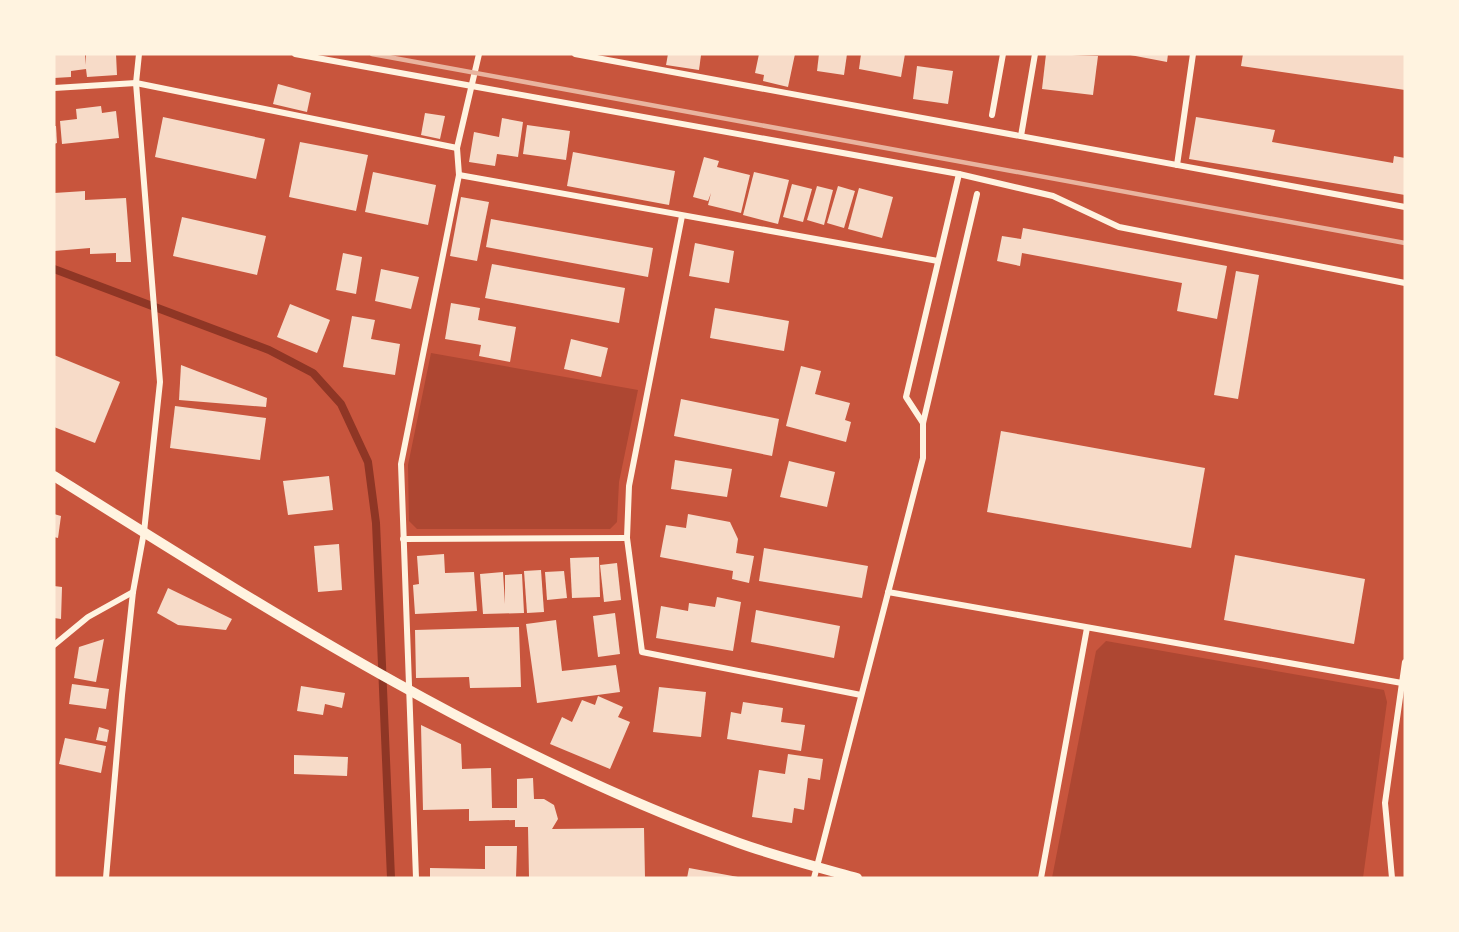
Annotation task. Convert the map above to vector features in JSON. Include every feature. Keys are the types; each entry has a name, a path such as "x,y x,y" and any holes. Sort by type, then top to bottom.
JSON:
{"street":[{"path":"106,878 134,592 144,532 160,382 136,83 140,54"},
{"path":"295,54 959,174 1053,196 1119,227 1405,283"},
{"path":"416,878 401,464 459,176 458,148 478,54"},
{"path":"574,54 1405,207"},
{"path":"992,116 1003,54"},
{"path":"1021,136 1035,54"},
{"path":"1177,165 1193,54"},
{"path":"54,88 136,83 458,148"},
{"path":"923,423 906,397 959,174"},
{"path":"459,176 938,261"},
{"path":"815,872 923,458 923,423 977,194"},
{"path":"682,216 629,486 627,538 642,652 861,695"},
{"path":"54,476 321,642 408,691 573,775 815,872 856,878"},
{"path":"403,539 627,538"},
{"path":"54,645 88,617 134,592"},
{"path":"888,592 1402,683"},
{"path":"1041,878 1087,628"},
{"path":"1392,878 1385,803 1405,662"}],"shaded area":[{"path":"431,353 638,390 619,482 617,522 610,529 417,529 409,521 408,465"},
{"path":"1106,641 1384,690 1387,702 1363,878 1052,878 1096,651"}],"building":[{"path":"54,54 85,54 86,65 86,54 116,54 117,75 87,77 86,69 71,71 71,77 54,78"},
{"path":"668,54 701,55 699,70 666,65"},
{"path":"759,54 795,54 788,87 763,81 764,75 755,73"},
{"path":"819,54 847,54 844,75 817,71"},
{"path":"861,54 905,54 901,77 859,69"},
{"path":"1046,54 1098,56 1093,95 1042,89"},
{"path":"1125,54 1168,54 1167,62"},
{"path":"1243,54 1405,54 1405,90 1241,66"},
{"path":"917,66 953,71 948,104 913,99"},
{"path":"278,84 311,93 307,112 273,104"},
{"path":"101,106 102,113 116,111 119,138 62,144 60,121 77,119 76,109"},
{"path":"425,113 445,116 440,139 421,135"},
{"path":"163,117 265,139 256,179 155,157"},
{"path":"1196,117 1275,130 1272,142 1393,163 1394,156 1405,158 1405,195 1189,159"},
{"path":"502,118 523,122 518,157 497,154 495,166 469,162 474,132 499,137"},
{"path":"527,125 570,131 566,160 523,154"},
{"path":"54,126 56,126 57,143 54,144"},
{"path":"300,142 368,155 356,211 289,197"},
{"path":"573,152 675,171 669,205 567,186"},
{"path":"704,157 719,161 717,167 750,175 741,213 708,205 711,193 708,201 693,197"},
{"path":"373,172 436,185 428,225 365,212"},
{"path":"754,172 789,180 778,224 743,215"},
{"path":"792,184 812,189 803,222 783,217"},
{"path":"817,186 833,190 824,225 807,220"},
{"path":"838,186 855,191 844,228 827,223"},
{"path":"859,188 893,197 882,238 848,229"},
{"path":"85,191 85,200 126,198 131,262 116,262 116,253 90,254 90,248 54,251 54,193"},
{"path":"461,197 489,202 477,261 450,256"},
{"path":"182,217 266,236 257,275 173,256"},
{"path":"491,219 653,248 648,277 486,247"},
{"path":"1023,228 1227,266 1217,319 1177,311 1182,283 1022,253 1020,266 997,261 1002,236 1021,239"},
{"path":"695,243 734,251 729,283 689,276"},
{"path":"343,253 362,257 356,294 336,290"},
{"path":"492,264 625,288 619,323 485,298"},
{"path":"381,269 419,277 411,309 375,301"},
{"path":"1236,271 1259,275 1238,399 1214,395"},
{"path":"451,303 480,308 478,320 516,327 510,362 479,356 481,345 445,339"},
{"path":"290,304 330,320 317,353 277,337"},
{"path":"715,308 789,321 784,351 710,338"},
{"path":"352,316 375,320 371,339 400,344 395,375 343,367"},
{"path":"571,339 608,348 601,377 564,369"},
{"path":"54,355 120,382 95,443 54,427"},
{"path":"181,365 267,398 266,407 179,400"},
{"path":"801,366 821,371 815,394 850,403 845,420 851,422 846,442 786,426"},
{"path":"681,399 779,419 772,456 674,436"},
{"path":"175,406 266,418 260,460 170,448"},
{"path":"1001,431 1205,468 1191,548 987,512"},
{"path":"675,460 732,469 727,497 671,489"},
{"path":"789,461 835,472 827,507 780,497"},
{"path":"329,476 333,510 288,515 283,481"},
{"path":"54,514 61,516 58,538 54,537"},
{"path":"688,514 730,522 738,539 736,553 754,556 749,583 732,579 733,571 660,557 666,525 686,528"},
{"path":"339,544 342,590 318,592 314,546"},
{"path":"764,548 868,566 862,598 759,581"},
{"path":"444,554 445,573 474,572 477,611 415,614 413,585 419,584 417,556"},
{"path":"1235,555 1365,579 1354,644 1224,620"},
{"path":"599,557 600,597 572,598 570,558"},
{"path":"617,563 621,600 604,602 600,565"},
{"path":"541,570 544,612 527,613 524,571"},
{"path":"564,571 567,598 547,600 545,572"},
{"path":"503,572 505,604 505,575 522,574 524,613 483,614 480,574"},
{"path":"54,586 62,587 61,619 54,618"},
{"path":"168,588 232,619 226,630 178,625 157,613"},
{"path":"717,597 741,602 733,651 656,638 661,606 688,611 689,603 715,607"},
{"path":"756,610 840,626 834,658 751,642"},
{"path":"615,613 620,654 598,657 593,616"},
{"path":"556,620 562,671 616,665 620,692 537,703 526,624"},
{"path":"519,627 521,687 470,688 469,677 416,678 415,630"},
{"path":"104,639 96,682 74,678 79,647"},
{"path":"72,684 109,689 106,709 69,704"},
{"path":"301,686 345,693 342,708 325,704 323,715 297,711"},
{"path":"659,687 706,692 701,737 653,732"},
{"path":"598,696 623,707 618,717 630,722 610,769 550,744 562,717 572,722 582,700 595,705"},
{"path":"743,702 783,708 781,722 805,725 801,751 727,739 731,712 741,714"},
{"path":"421,725 461,744 462,769 491,768 492,808 517,808 517,779 533,778 534,799 544,799 554,805 558,819 552,829 644,828 645,878 529,877 528,827 515,827 515,820 469,821 469,809 423,810"},
{"path":"99,727 109,730 107,742 96,740"},
{"path":"65,738 106,746 101,773 59,764"},
{"path":"788,754 823,759 820,780 808,778 804,810 794,808 792,823 752,817 759,770 785,774"},
{"path":"294,755 348,757 347,776 294,774"},
{"path":"485,846 517,846 516,878 430,878 430,868 485,869"},
{"path":"689,868 738,877 738,878 687,878"}],"waterway":[{"path":"54,269 269,350 313,373 341,404 368,462 376,523 391,878"}],"railway":[{"path":"372,54 1405,243"}]}
